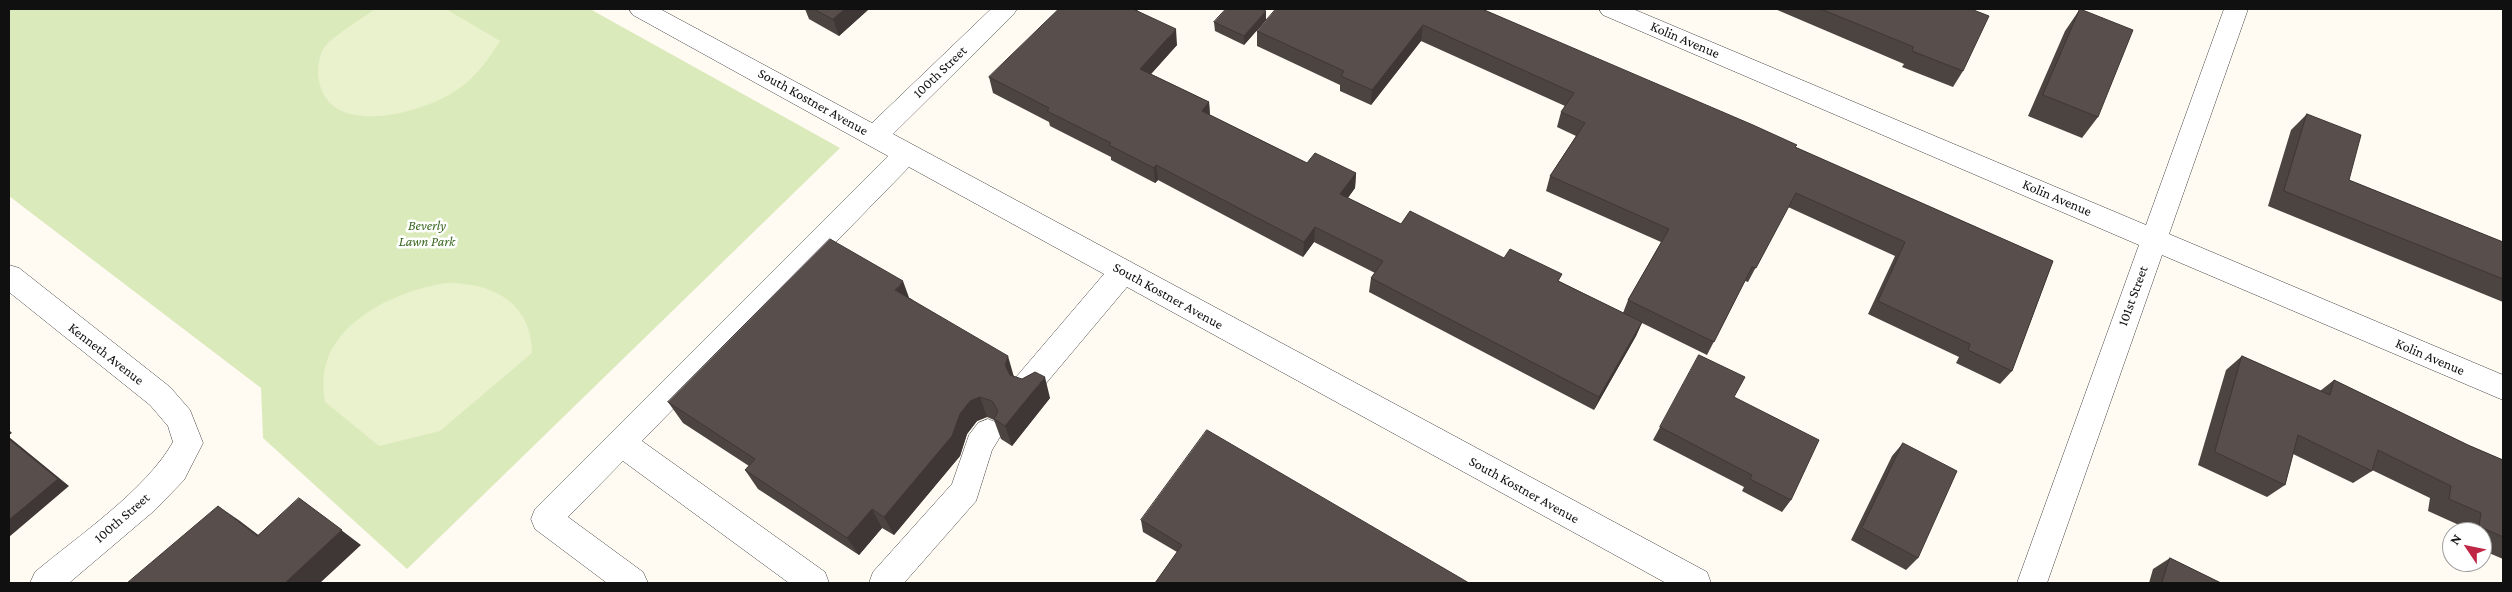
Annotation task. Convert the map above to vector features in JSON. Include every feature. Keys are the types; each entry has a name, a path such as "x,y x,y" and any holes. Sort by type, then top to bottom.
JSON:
{"street":[{"name":"South Kostner Avenue","path":"641,9 1696,583"},
{"name":"100th Street","path":"875,136 1005,9"},
{"name":"Kolin Avenue","path":"1612,9 2503,388"},
{"name":"101st Street","path":"2032,583 2236,9"},
{"path":"632,583 546,519 907,153"},
{"path":"1027,385 1124,272"},
{"name":"Kenneth Avenue","path":"9,276 160,396 180,419 188,443"},
{"path":"884,583 965,491 979,444 988,432"},
{"name":"100th Street","path":"46,583 144,500 173,470 188,443"},
{"path":"621,443 814,583"}],"green space":[{"name":"Beverly Lawn Park","path":"9,9 590,9 840,148 407,569 263,438 261,388 9,196"},
{"path":"375,9 446,9 500,41 470,80 442,98 402,112 380,116 359,116 341,110 327,99 319,81 318,64 327,44"},
{"path":"447,283 464,284 494,292 517,308 525,321 530,335 532,353 440,431 379,446 325,402 323,382 327,361 335,345 346,330 376,307 412,291"}],"building":[{"path":"814,9 845,9 833,19"},
{"path":"1059,9 1133,9 1176,29 1140,69 1209,102 1202,111 1307,163 1315,153 1356,173 1340,194 1401,224 1410,211 1504,258 1510,249 1562,274 1558,281 1642,322 1599,397 1371,278 1383,261 1315,227 1304,242 1156,165 1154,168 1109,145 1111,143 1047,111 1049,108 989,77"},
{"path":"1226,9 1261,9 1266,11 1244,36 1214,22"},
{"path":"1276,9 1482,9 1753,125 1797,145 1795,147 2053,261 2012,371 1968,350 1970,344 1878,301 1905,242 1796,193 1756,268 1752,267 1714,342 1628,300 1669,229 1550,176 1585,123 1561,112 1574,93 1423,25 1372,90 1341,76 1344,71 1257,31"},
{"path":"1821,9 1971,9 1989,16 1963,71 1912,51 1913,47"},
{"path":"2080,9 2133,30 2098,117 2043,95"},
{"path":"2307,114 2361,135 2349,180 2503,242 2503,279 2284,191"},
{"path":"830,239 903,281 895,290 1008,356 1005,365 1010,375 1022,379 1035,372 1045,377 1005,426 994,419 998,411 992,401 980,397 970,401 960,414 952,436 884,517 872,509 847,538 745,470 755,459 668,402"},
{"path":"1699,355 1745,377 1734,397 1819,440 1791,500 1750,479 1752,475 1660,427"},
{"path":"2242,356 2330,395 2334,380 2503,460 2503,537 2492,532 2492,522 2480,522 2481,513 2449,499 2451,486 2378,450 2372,471 2298,435 2285,485 2215,452"},
{"path":"1207,430 1469,583 1155,583 1182,545 1141,520"},
{"path":"9,439 58,479 9,520"},
{"path":"1903,443 1957,471 1918,558 1862,528"},
{"path":"299,498 342,530 285,583 127,583 218,506 257,536"},
{"path":"2170,558 2221,583 2162,583"}]}
